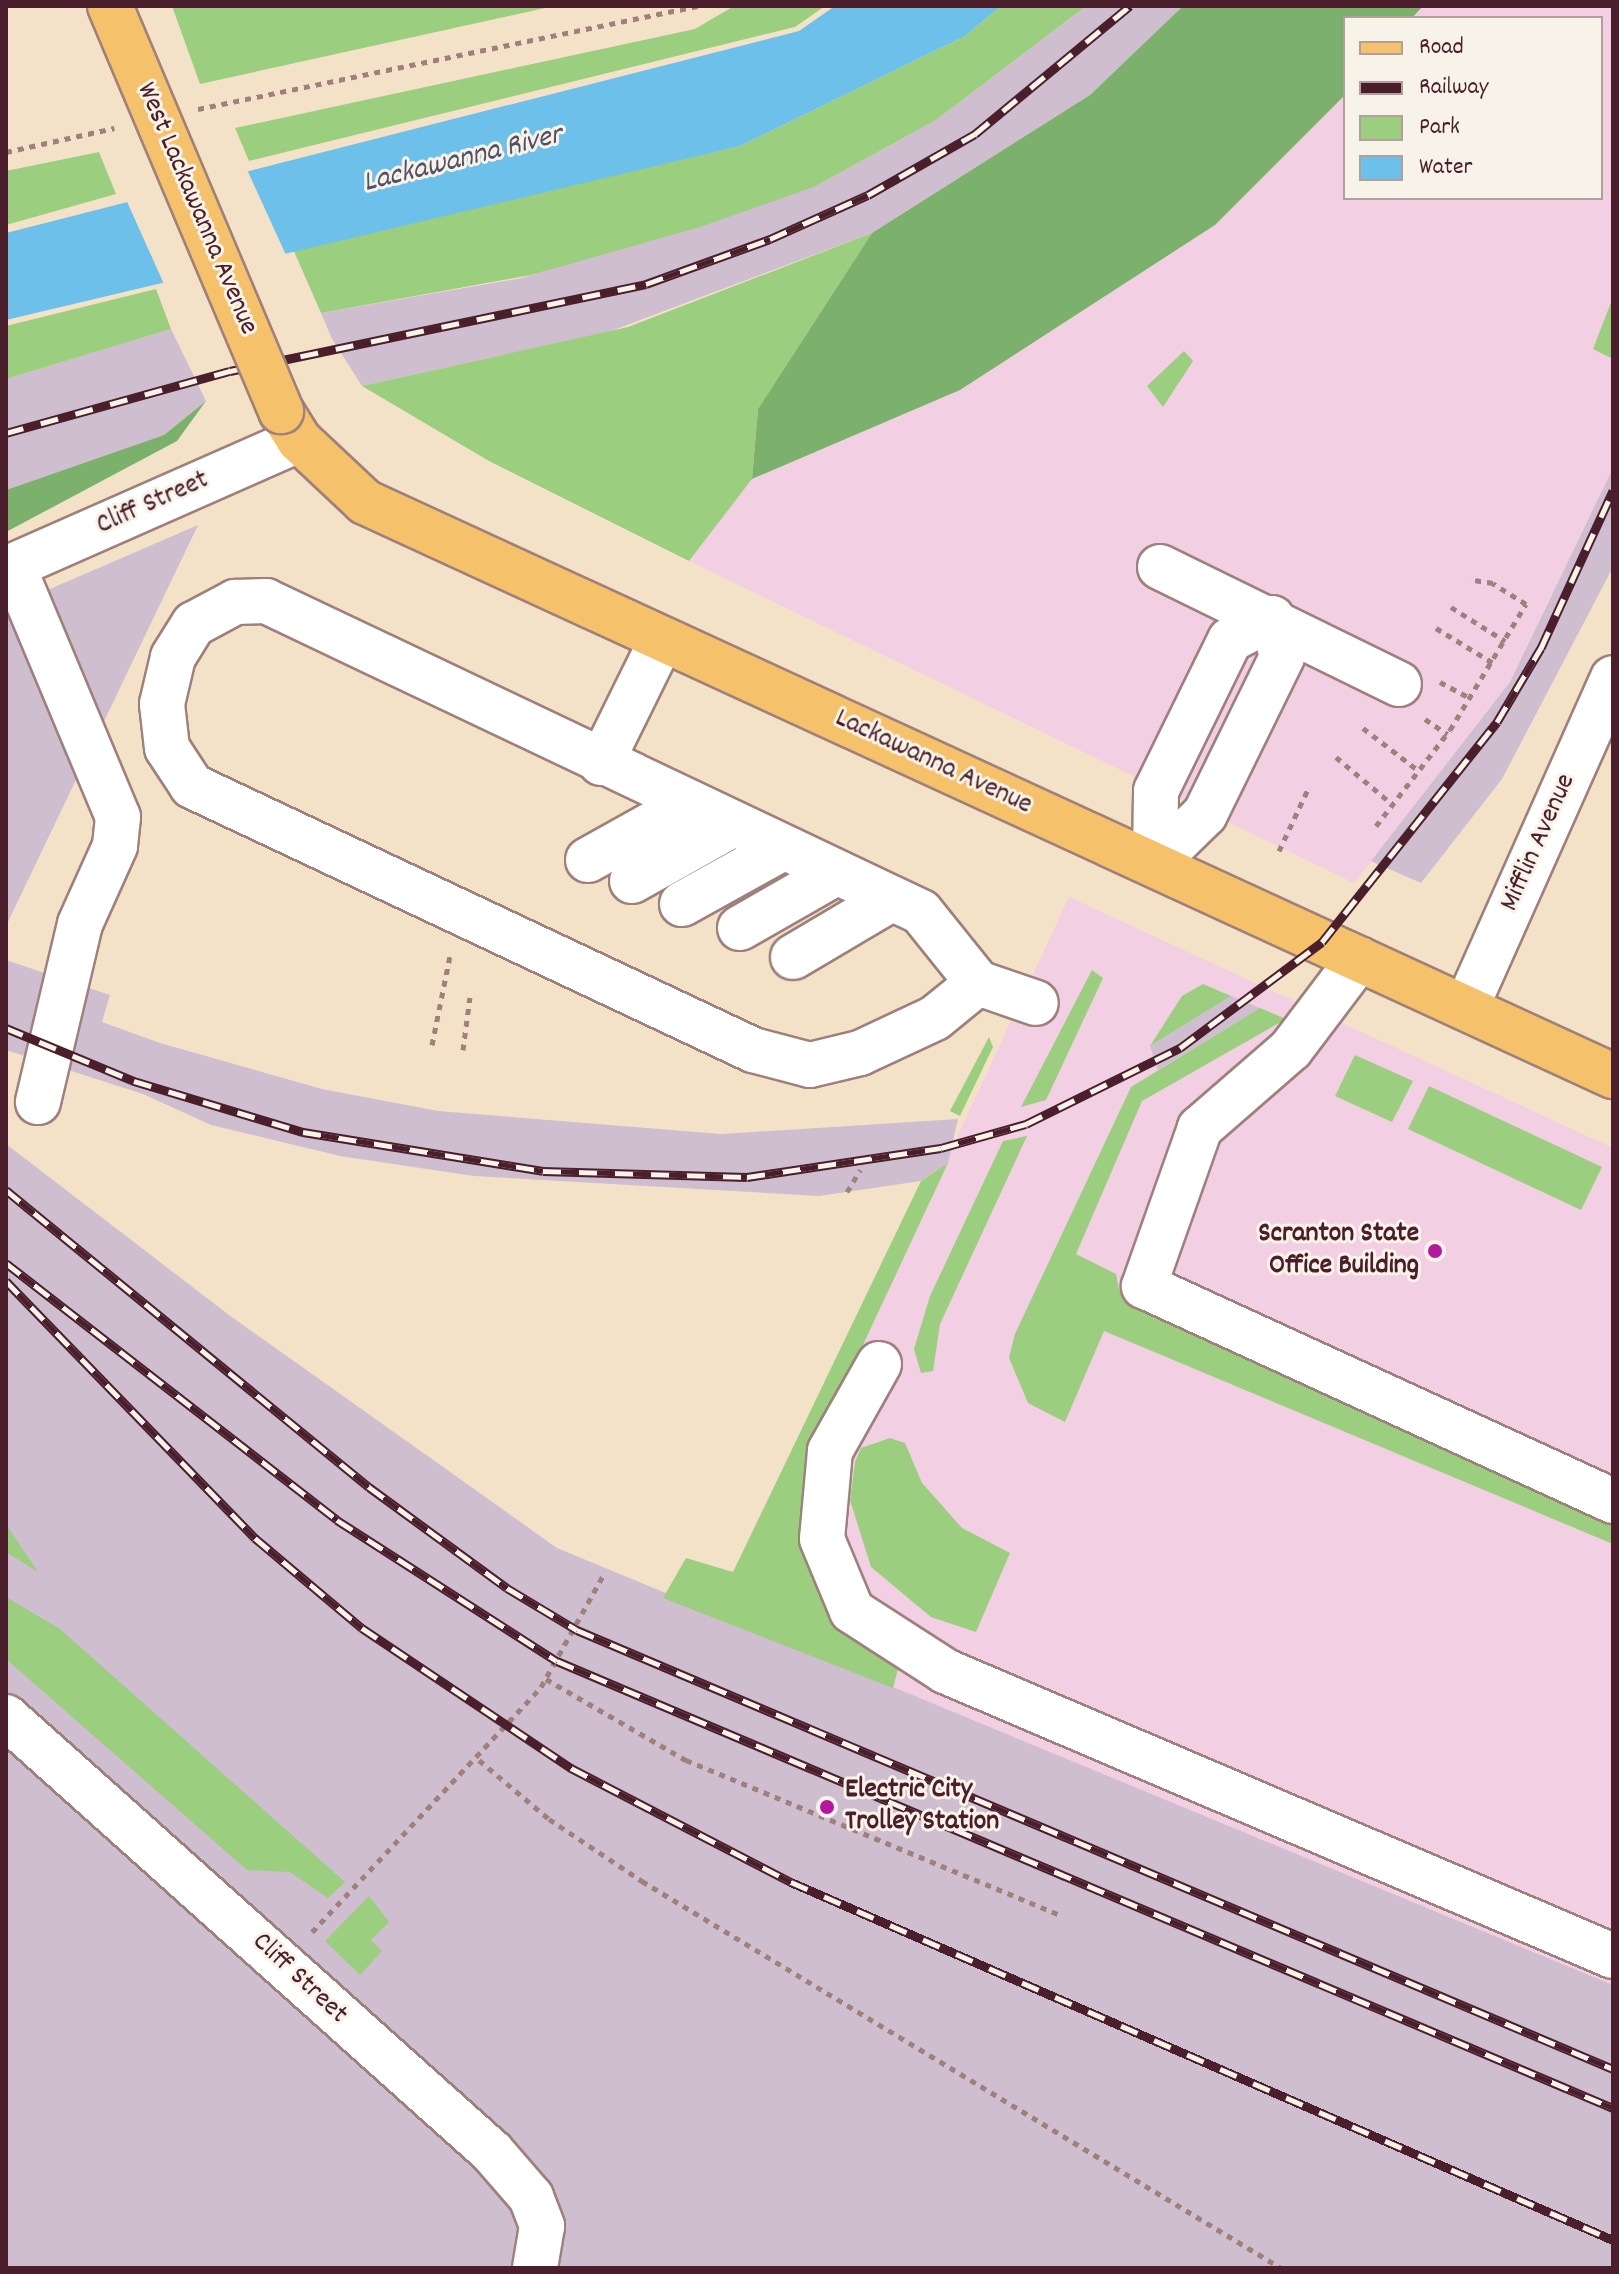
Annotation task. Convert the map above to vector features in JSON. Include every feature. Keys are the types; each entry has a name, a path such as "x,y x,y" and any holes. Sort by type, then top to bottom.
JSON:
{"main road":[{"name":"West Lackawanna Avenue","path":"110,6 290,426"},
{"name":"Lackawanna Avenue","path":"290,426 365,502 1613,1076"}],"street":[{"name":"Cliff Street","path":"9,567 290,426"},
{"path":"9,567 118,817 115,846 80,924 38,1102"},
{"path":"1160,567 1272,618 1399,684"},
{"path":"978,983 935,1018 860,1053 810,1065 753,1050 192,786 167,748 162,704 173,657 194,624 235,602 266,601 601,763 921,912 978,983 1036,1003"},
{"path":"1155,863 1205,814 1282,657 1272,618"},
{"path":"601,763 662,639"},
{"name":"Mifflin Avenue","path":"1466,1008 1613,678"},
{"path":"588,860 688,804"},
{"path":"632,881 732,825"},
{"path":"682,904 783,848"},
{"path":"740,928 836,873"},
{"path":"793,957 891,899"},
{"path":"1359,959 1291,1049 1200,1128 1144,1286 1613,1501"},
{"path":"879,1364 830,1451 822,1539 852,1611 945,1671 1613,1956"},
{"name":"Cliff Street","path":"6,1717 492,2152 531,2197 542,2226 535,2268"}],"path":[{"path":"255,97 697,6"},
{"path":"1376,826 1419,771 1492,662 1526,604 1493,583 1469,579"},
{"path":"1451,607 1505,641"},
{"path":"1436,628 1492,662"},
{"path":"1363,728 1419,771"},
{"path":"1336,757 1392,804"},
{"path":"1279,851 1308,789"},
{"path":"432,1045 454,947"},
{"path":"463,1050 470,997"},
{"path":"847,1192 860,1170"},
{"path":"302,1944 479,1760 546,1679 605,1572"},
{"path":"546,1679 686,1760 1060,1915"},
{"path":"479,1760 549,1819 1281,2268"}],"shaded area":[{"path":"1086,6 1183,6 1090,95 872,233 611,331 362,386 332,339 321,313 522,278 814,187 936,120"},
{"path":"1423,6 1613,6 1613,297 1593,348 1613,359 1613,468 1510,682 1354,883 689,561 752,479 960,390 1215,225 1343,97 1343,200 1603,200 1603,16 1414,16"},
{"path":"171,329 206,401 164,435 6,490 6,379"},
{"path":"1613,468 1613,567 1502,779 1421,883 1371,861 1510,682"},
{"path":"198,525 6,926 6,608"},
{"path":"1069,897 1613,1148 1613,1985 730,1623"},
{"path":"6,960 110,995 102,1022 160,1043 322,1089 438,1111 721,1134 958,1119 948,1163 921,1181 819,1196 474,1176 340,1156 211,1125 143,1094 6,1050"},
{"path":"1231,996 1260,1008 1158,1070 1150,1046"},
{"path":"6,1144 229,1315 557,1548 1613,1985 1613,2268 6,2268"}],"green space":[{"path":"172,6 554,6 200,84"},
{"path":"734,6 825,6 795,27 249,161 235,128 695,29"},
{"path":"1001,6 1086,6 936,120 814,187 700,227 531,275 321,313 293,249 740,146 965,36"},
{"path":"1183,6 1423,6 1414,16 1343,16 1343,97 1215,225 960,390 752,479 758,409 872,233 1090,95"},
{"path":"99,152 116,194 6,225 6,171"},
{"path":"872,233 758,409 752,479 689,561 489,461 362,386 628,327"},
{"path":"156,289 171,329 6,379 6,326"},
{"path":"1613,297 1613,359 1593,349"},
{"path":"1184,351 1193,361 1163,407 1147,386"},
{"path":"206,401 177,441 6,532 6,490 164,435"},
{"path":"1092,970 1103,978 1046,1100 1021,1107"},
{"path":"1203,984 1231,996 1150,1046 1182,996"},
{"path":"1260,1008 1286,1019 1142,1101 1076,1254 1116,1274 1119,1289 1613,1518 1613,1544 1104,1331 1065,1422 1028,1403 1009,1358 1015,1334 1131,1087"},
{"path":"989,1037 993,1047 960,1116 950,1111"},
{"path":"1355,1055 1413,1081 1392,1122 1335,1096"},
{"path":"1429,1086 1602,1167 1581,1210 1408,1129"},
{"path":"1027,1136 940,1324 933,1371 921,1373 914,1349 930,1296 1003,1141"},
{"path":"948,1163 805,1469 809,1552 844,1624 898,1669 893,1688 663,1598 686,1558 733,1572 921,1181"},
{"path":"890,1438 905,1443 922,1483 962,1528 1010,1553 976,1632 931,1617 871,1567 850,1500 855,1462 861,1448"},
{"path":"6,1524 38,1572 6,1552"},
{"path":"6,1597 60,1629 345,1882 328,1898 290,1872 247,1870 6,1659"},
{"path":"369,1896 389,1922 371,1940 382,1951 360,1975 325,1941"}],"water":[{"name":"Lackawanna River","path":"835,6 1001,6 965,36 740,146 6,320 6,233 799,31"}],"pier":[{"path":"244,163 286,255 164,284 124,195"}],"railway":[{"path":"6,433 230,371 646,284 770,239 868,195 975,134 1130,6"},
{"path":"6,1028 134,1081 303,1132 543,1171 747,1177 941,1148 1026,1124 1180,1048 1322,942 1497,722 1541,648 1613,491"},
{"path":"6,1190 369,1487 507,1588 577,1630 1613,2069"},
{"path":"6,1263 337,1520 557,1661 1613,2108"},
{"path":"6,1281 255,1538 362,1628 571,1768 791,1882 1613,2240"}],"place":[{"name":"Scranton State Office Building","path":"1435,1251"},
{"name":"Electric City Trolley Station","path":"827,1807"}]}
